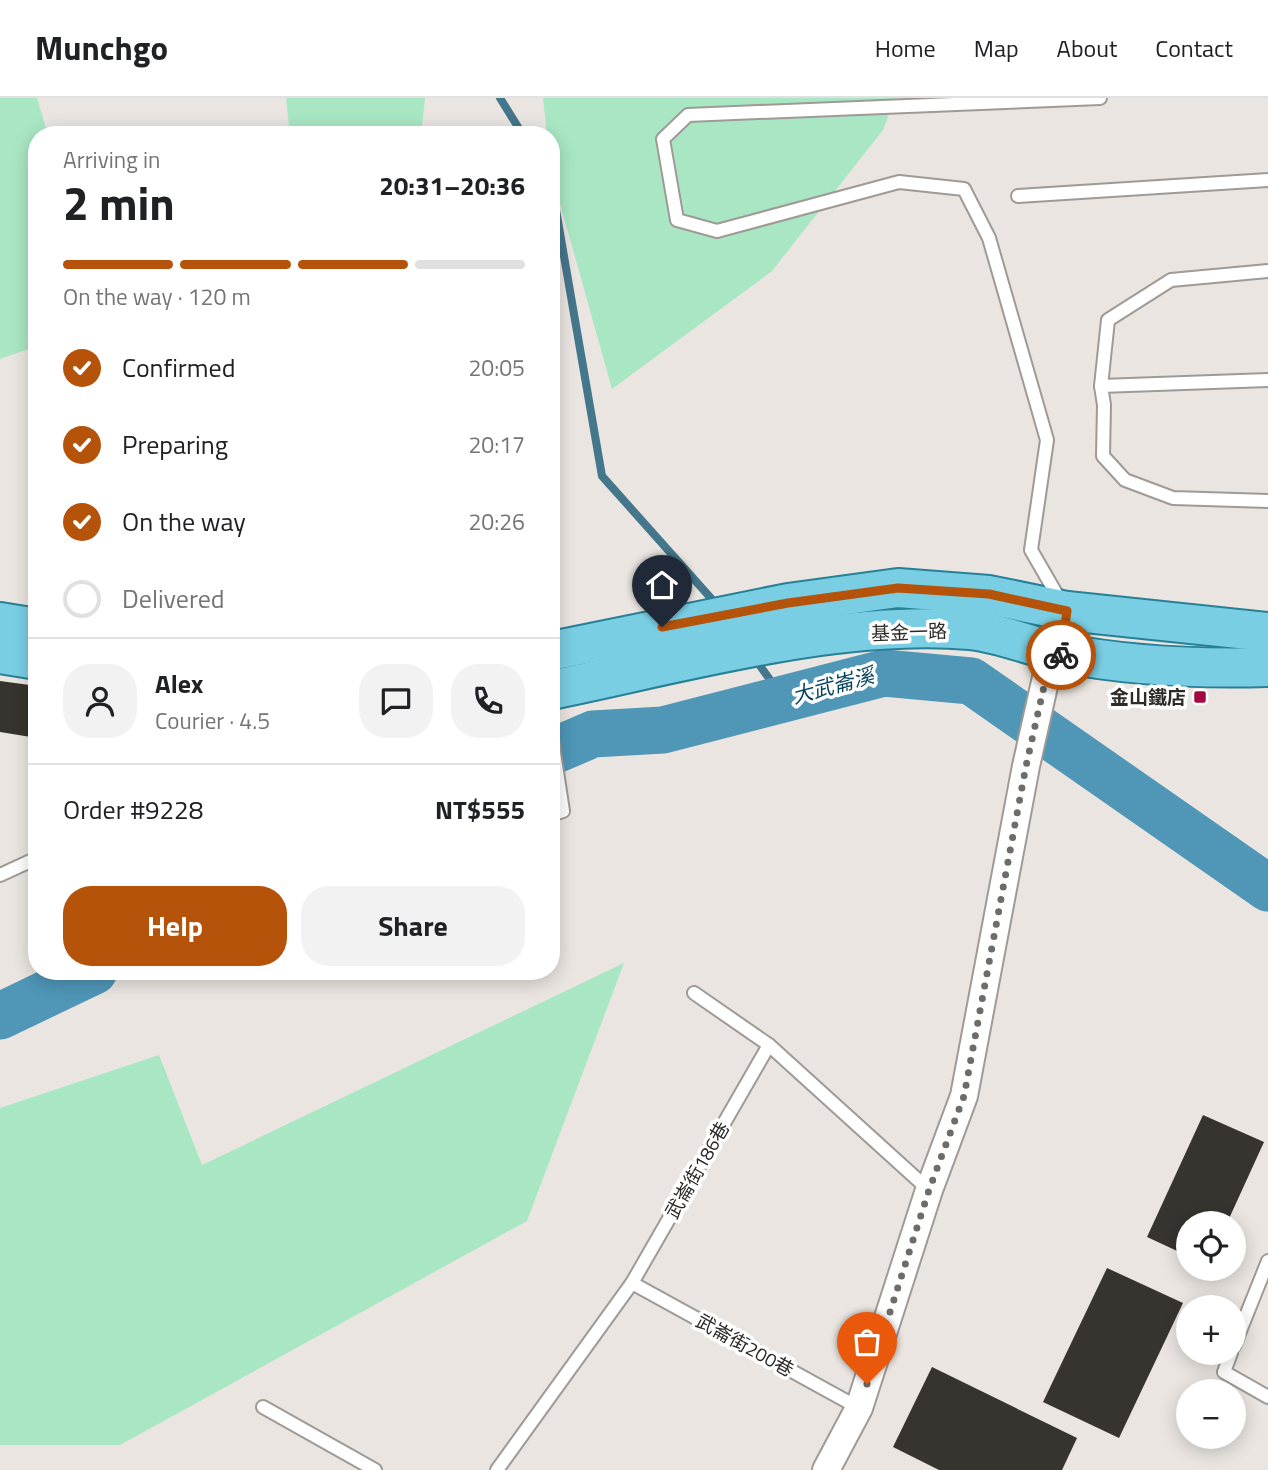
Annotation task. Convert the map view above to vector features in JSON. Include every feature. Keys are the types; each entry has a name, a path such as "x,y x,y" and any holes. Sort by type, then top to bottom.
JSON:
{"main road":[{"name":"基金一路","path":"560,649 788,603 898,588 989,594 1067,611 1268,632"},
{"path":"0,622 28,627"},
{"name":"基金一路","path":"560,688 795,640 890,631 971,630 1055,663 1205,669 1268,667"},
{"path":"0,654 28,659"}],"street":[{"path":"826,1470 859,1408 929,1190 964,1096 1026,766 1067,611"}],"lane":[{"path":"1067,611 1031,550 1047,440 989,238 964,189 899,182 717,231 677,220 663,139 688,115 1100,98"},
{"path":"1018,197 1268,180"},
{"path":"1268,271 1171,280 1108,320 1101,386 1104,405 1103,456 1125,480 1173,498 1268,501"},
{"path":"1101,386 1268,380"},
{"path":"560,792 563,811 560,812"},
{"path":"0,875 28,862"},
{"path":"694,993 769,1045 929,1190"},
{"name":"武崙街186巷","path":"497,1470 632,1283 769,1045"},
{"path":"1246,1316 1268,1261"},
{"name":"武崙街200巷","path":"632,1283 859,1408"},
{"path":"1227,1365 1224,1372 1268,1397"},
{"path":"263,1407 375,1470"}],"green space":[{"path":"0,98 37,98 45,126 28,126 28,349 0,359"},
{"path":"286,98 425,98 422,126 289,126"},
{"path":"543,98 895,98 883,130 772,271 612,389 560,203 560,126 546,126"},
{"path":"624,963 527,1221 120,1445 0,1445 0,1108 159,1055 202,1165"}],"building":[{"path":"0,681 28,685 28,737 0,732"},
{"path":"1203,1115 1264,1142 1232,1211 1176,1211 1176,1250 1147,1237"},
{"path":"1107,1268 1176,1300 1176,1318 1119,1438 1043,1402"},
{"path":"932,1367 1077,1438 1062,1470 939,1470 893,1447"}],"waterway":[{"path":"500,98 517,126"},
{"path":"560,233 602,476 717,605"},
{"path":"755,659 784,699"},
{"name":"大武崙溪","path":"560,748 593,734 663,730 884,673 971,681 1268,888"},
{"name":"大武崙溪","path":"0,1016 75,980"}],"way so far":[{"path":"867,1384 929,1190 964,1096 1026,766 1047,673 1061,655"}],"place":[{"name":"金山鐵店","path":"1200,697"}],"route":[{"path":"662,627 788,603 898,588 989,594 1067,611 1061,655"}]}
